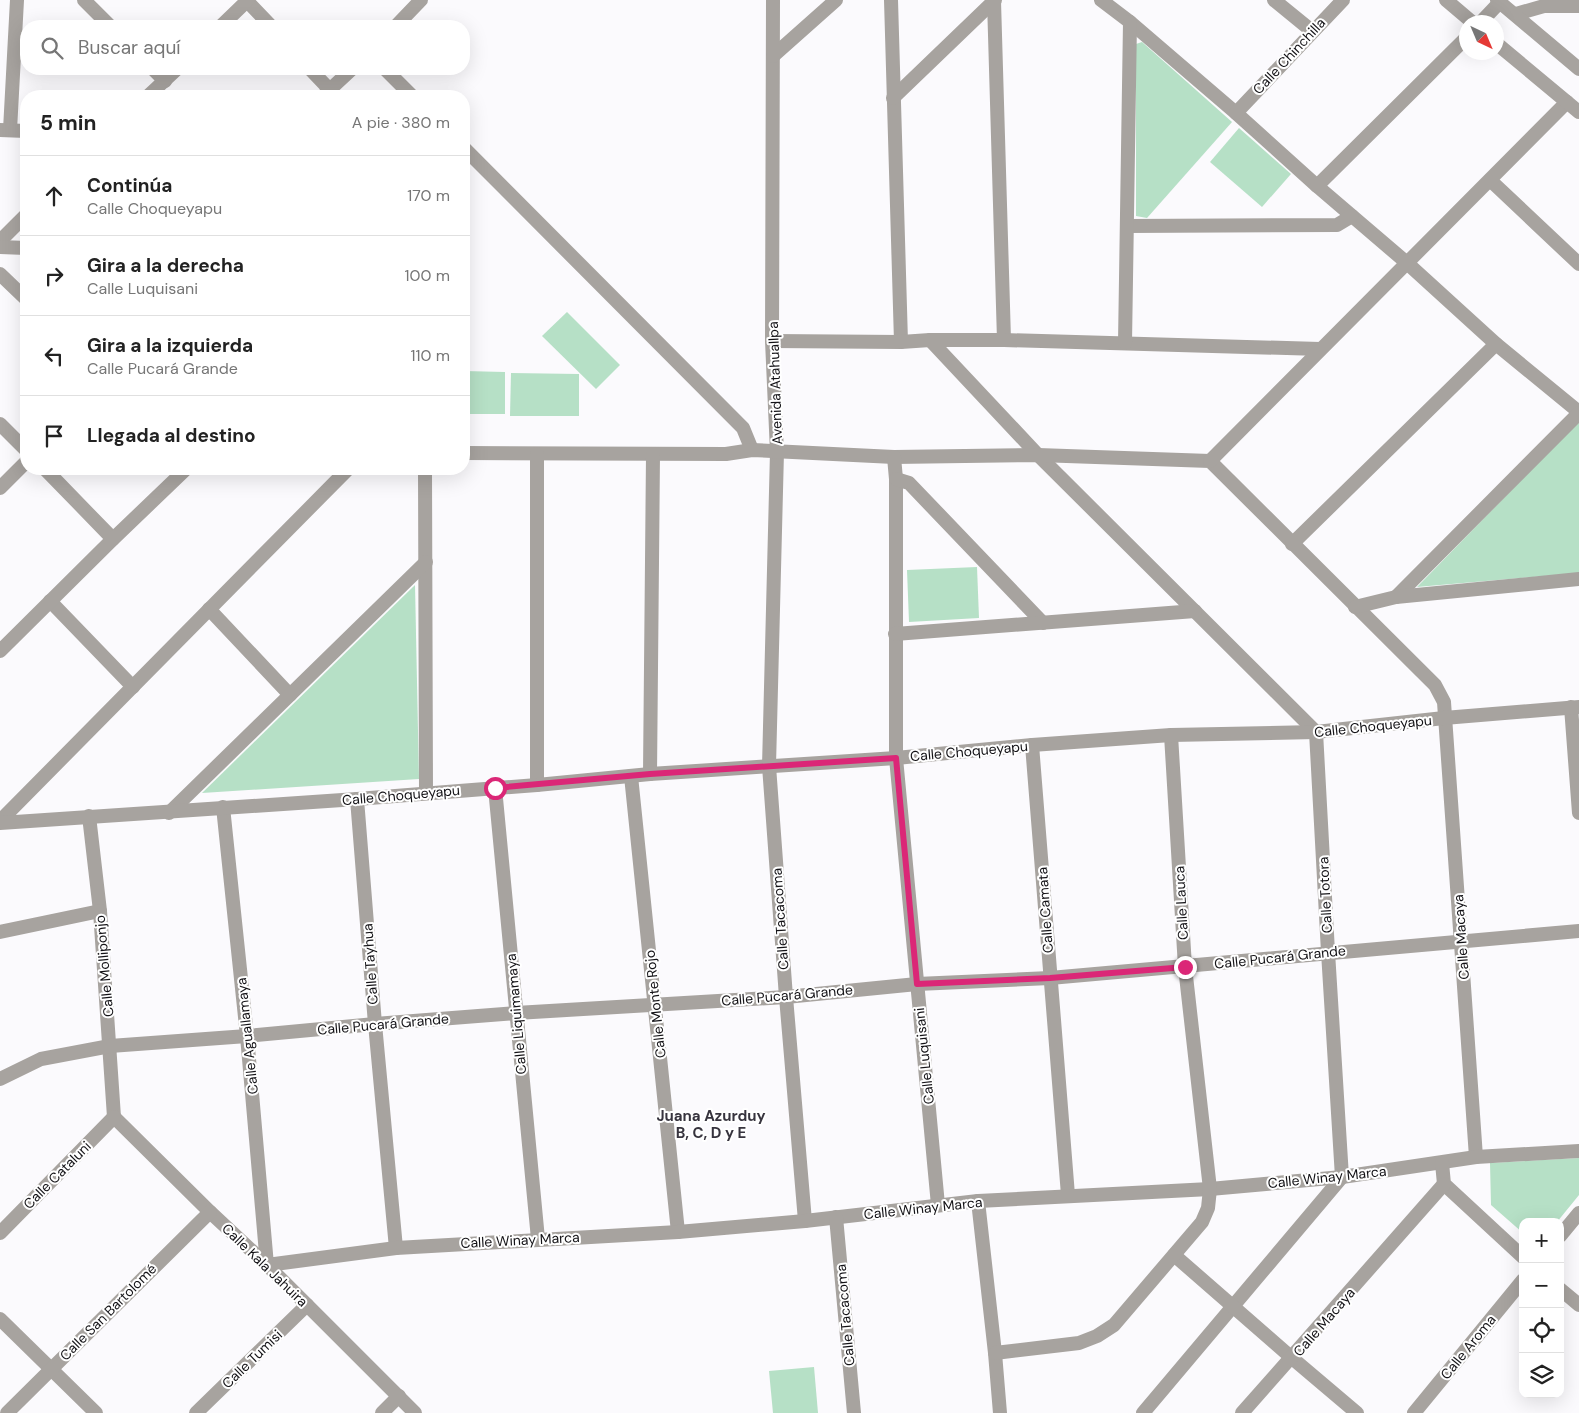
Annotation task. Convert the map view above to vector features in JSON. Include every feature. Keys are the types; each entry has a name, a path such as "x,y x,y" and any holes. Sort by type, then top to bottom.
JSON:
{"street":[{"path":"17,0 5,130 20,131"},
{"path":"84,0 104,20"},
{"path":"227,20 247,0 265,20"},
{"path":"402,20 421,0"},
{"name":"Avenida Atahuallpa","path":"769,766 777,452 772,341 773,0"},
{"path":"773,56 836,0"},
{"path":"892,0 893,98 901,342"},
{"path":"1101,0 1130,22 1236,113 1316,186 1407,262 1496,344 1579,413 1396,597"},
{"path":"1274,0 1312,31"},
{"name":"Calle Chinchilla","path":"1236,113 1343,0"},
{"path":"1446,0 1464,15"},
{"path":"893,98 995,1"},
{"path":"995,1 1004,340"},
{"path":"1487,15 1499,1 1579,69"},
{"path":"1516,14 1544,6 1579,6"},
{"path":"1124,343 1130,22"},
{"path":"1316,186 1459,45"},
{"path":"1504,50 1579,112"},
{"path":"158,75 164,81"},
{"path":"154,90 170,75"},
{"path":"314,75 324,90"},
{"path":"329,90 346,75"},
{"path":"391,75 406,90"},
{"path":"470,453 653,455 726,454 752,450 894,457 1038,455 1210,461 1568,102"},
{"path":"470,154 743,428 752,450"},
{"path":"1490,180 1579,264"},
{"path":"1127,226 1337,225 1352,216"},
{"path":"0,241 20,221"},
{"path":"0,247 20,248"},
{"path":"0,274 20,293"},
{"path":"930,340 1038,455 1316,732"},
{"path":"772,341 901,342 1004,340 1320,349"},
{"path":"1292,544 1496,344"},
{"path":"0,424 20,444"},
{"path":"537,454 537,785"},
{"path":"650,774 653,455"},
{"name":"Calle Luquisani","path":"894,457 896,479 896,758 938,1206"},
{"name":"Calle Macaya","path":"1210,461 1435,685 1444,702 1476,1157"},
{"path":"0,488 20,468"},
{"path":"51,475 113,539"},
{"path":"0,651 180,475"},
{"path":"0,822 342,475"},
{"path":"425,475 426,792"},
{"path":"896,479 909,483 1043,623"},
{"path":"170,813 426,562"},
{"path":"1355,607 1396,597 1579,579"},
{"path":"50,601 133,686"},
{"path":"210,609 290,695"},
{"path":"895,634 1195,611"},
{"path":"1575,707 1579,813"},
{"name":"Calle Choqueyapu","path":"0,822 170,813 223,807 357,799 650,774 896,758 1032,745 1171,735 1316,732 1444,718 1575,707"},
{"name":"Calle Totora","path":"1316,732 1342,1178"},
{"name":"Calle Lauca","path":"995,1353 1080,1343 1097,1336 1114,1324 1174,1255 1202,1222 1208,1208 1210,1189 1185,967 1171,735"},
{"name":"Calle Camata","path":"1032,745 1068,1195"},
{"name":"Calle Tacacoma","path":"769,766 805,1220"},
{"name":"Calle Monte Rojo","path":"631,776 678,1232"},
{"name":"Calle Liquimamaya","path":"495,788 538,1239"},
{"name":"Calle Tayhua","path":"357,799 374,1024 396,1248"},
{"name":"Calle Aguallamaya","path":"223,807 247,1036 267,1265"},
{"name":"Calle Molliponjo","path":"89,816 100,912 114,1117"},
{"path":"0,932 100,912"},
{"name":"Calle Pucará Grande","path":"0,1079 41,1059 110,1046 516,1013 786,997 917,984 1050,978 1579,931"},
{"name":"Calle Kala Jahuira","path":"114,1117 210,1212 267,1265 415,1413"},
{"name":"Calle Cataluni","path":"0,1233 114,1117"},
{"name":"Calle Winay Marca","path":"267,1265 396,1248 678,1232 978,1201 1210,1189 1342,1178 1476,1157 1579,1150"},
{"path":"1442,1163 1444,1184 1519,1253"},
{"path":"1143,1413 1342,1178"},
{"name":"Calle Macaya","path":"1242,1413 1444,1184"},
{"path":"978,1201 1000,1413"},
{"name":"Calle San Bartolomé","path":"7,1413 210,1212"},
{"path":"1564,1231 1579,1214"},
{"name":"Calle Tacacoma","path":"836,1217 854,1413"},
{"path":"1174,1255 1357,1413"},
{"name":"Calle Aroma","path":"1414,1413 1519,1285"},
{"path":"1564,1292 1579,1305"},
{"name":"Calle Tumisi","path":"196,1413 307,1305"},
{"path":"0,1319 96,1413"},
{"path":"382,1413 399,1396"}],"green space":[{"path":"1142,42 1232,122 1147,218 1136,216 1136,44"},
{"path":"1239,128 1291,174 1262,207 1210,162"},
{"path":"567,312 620,365 596,389 542,336"},
{"path":"470,371 505,372 505,414 470,414"},
{"path":"511,373 579,374 579,416 510,416"},
{"path":"1579,421 1579,573 1417,587"},
{"path":"977,567 979,618 909,622 907,570"},
{"path":"415,585 419,779 202,793"},
{"path":"1579,1158 1579,1195 1560,1218 1519,1218 1519,1230 1491,1205 1490,1163"},
{"path":"814,1367 818,1413 773,1413 769,1371"}],"district":[{"name":"Juana Azurduy B, C, D y E","path":"711,1124"}],"route":[{"path":"495,788 650,774 896,758 917,984 1050,978 1185,967"}]}
